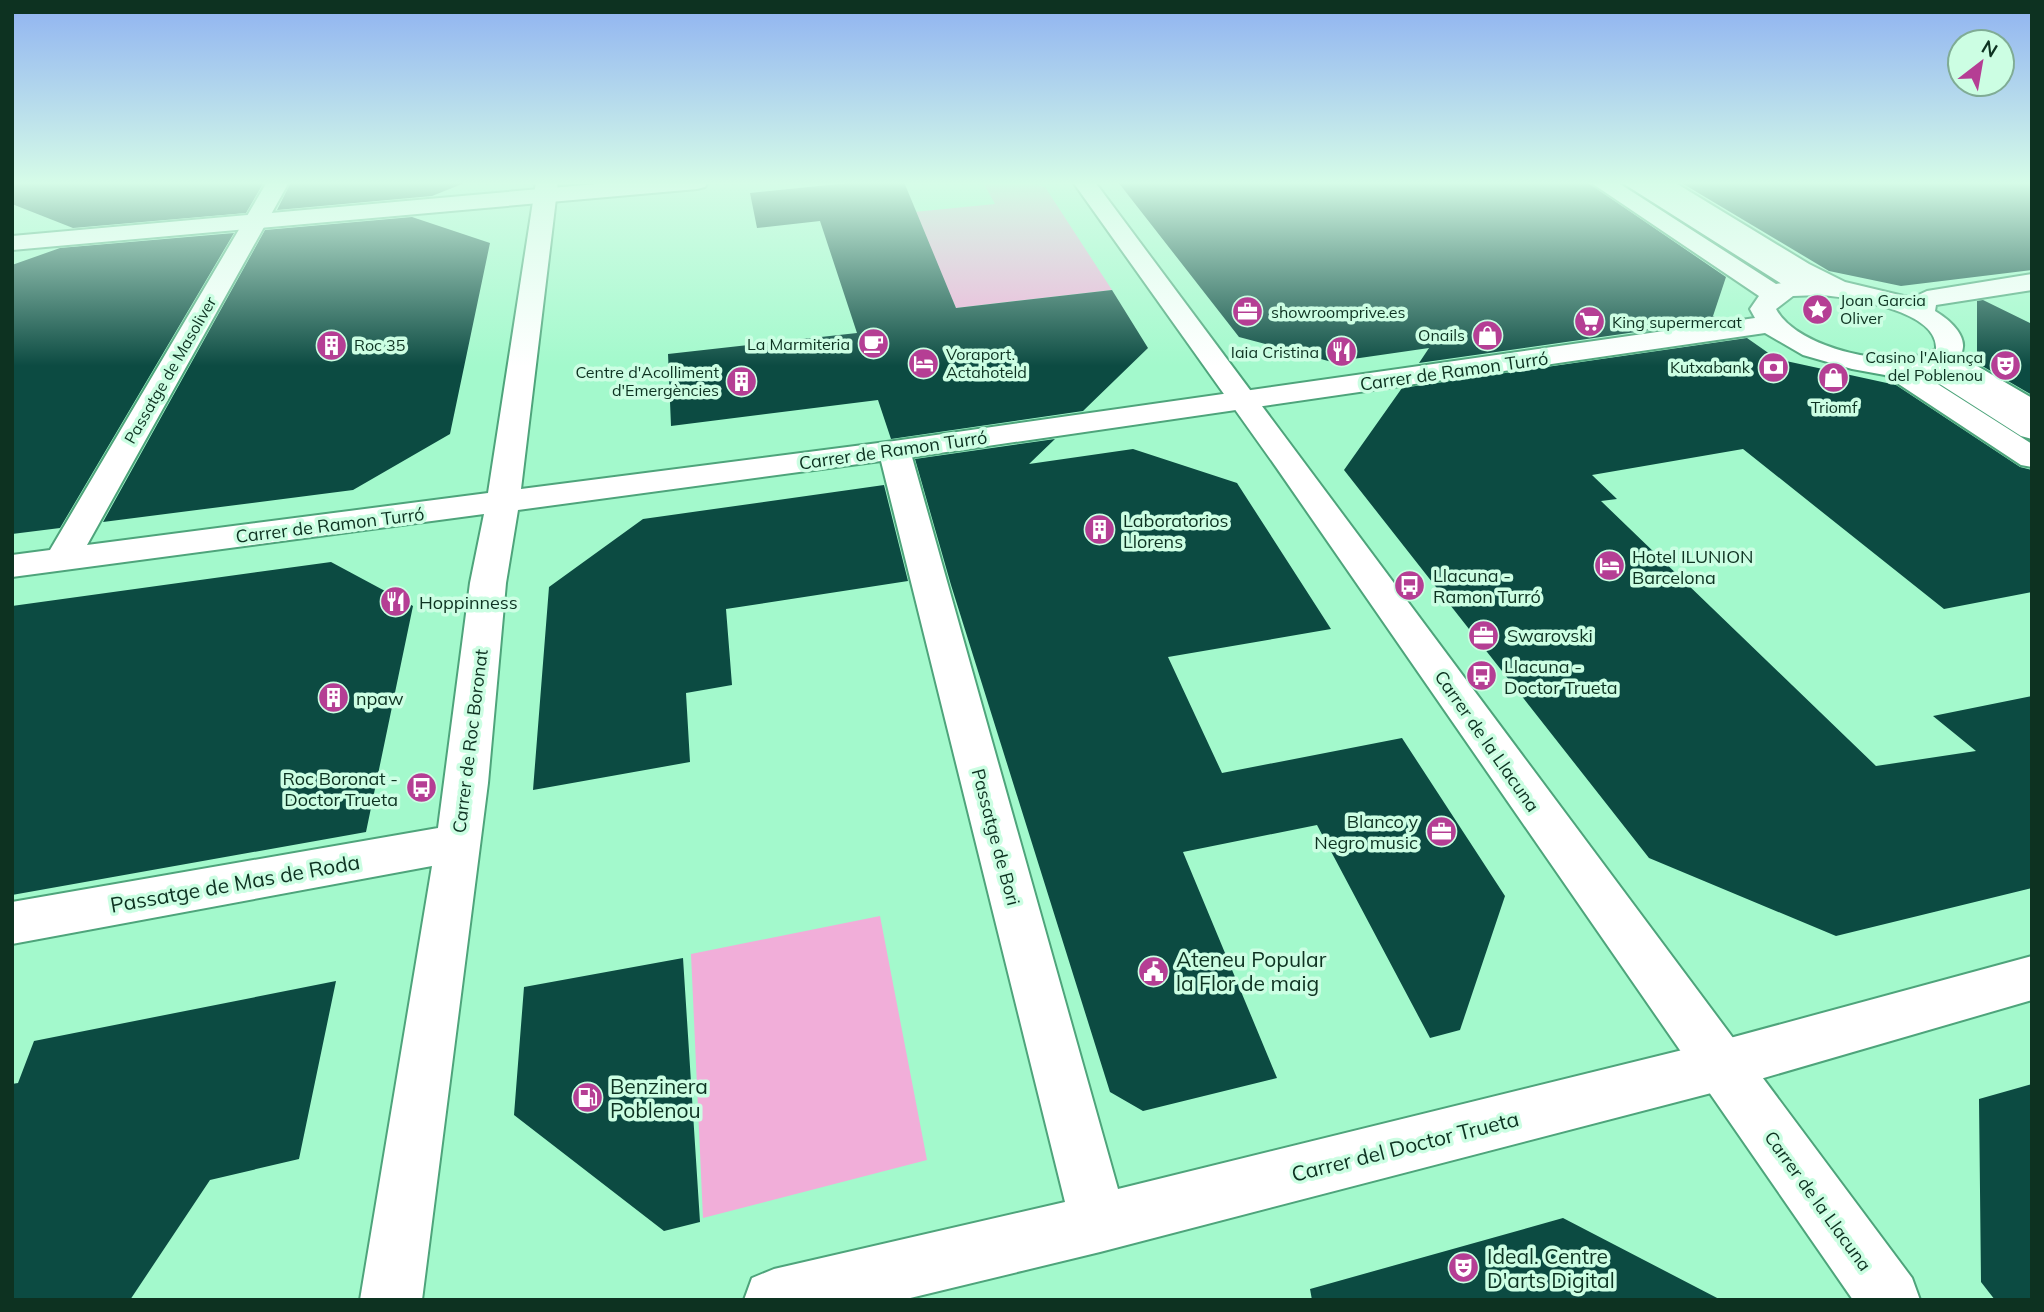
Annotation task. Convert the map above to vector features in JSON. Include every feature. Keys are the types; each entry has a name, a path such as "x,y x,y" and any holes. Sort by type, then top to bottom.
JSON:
{"street":[{"name":"Passatge de Masoliver","path":"61,559 243,243"},
{"name":"Carrer de Roc Boronat","path":"391,1300 467,783 488,583 503,502 539,243"},
{"name":"Carrer de la Llacuna","path":"1129,243 1890,1300"},
{"path":"1706,243 1783,288 1860,292"},
{"path":"1719,243 1783,288"},
{"path":"1758,243 1810,275 1894,302 1922,314 1947,335 1951,344 1944,366"},
{"path":"1922,314 1923,301 1927,299 2032,282"},
{"path":"1783,288 1763,309 1771,324 1799,343 1848,360 1892,367 1927,364 1944,366 2032,411"},
{"name":"Carrer de Ramon Turró","path":"12,565 894,450 1771,324"},
{"path":"1944,366 2032,429"},
{"path":"1892,367 2032,458"},
{"name":"Passatge de Bori","path":"894,450 1085,1175 1100,1223"},
{"name":"Passatge de Mas de Roda","path":"12,923 458,843"},
{"name":"Carrer del Doctor Trueta","path":"774,1300 1100,1223 1719,1066 2032,978"}],"shaded area":[{"path":"928,243 1082,243 1112,290 956,308"},
{"path":"880,916 927,1160 703,1218 691,954"}],"building":[{"path":"115,243 228,243 60,528 12,534 12,265 60,248"},
{"path":"258,243 490,243 450,434 353,490 103,522"},
{"path":"827,243 929,243 956,308 1112,290 1148,348 1083,411 891,439 878,400 671,426 668,354 857,333"},
{"path":"1166,243 1677,243 1726,277 1713,316 1720,320 1419,363 1429,348 1332,362 1239,337"},
{"path":"1783,243 2032,243 2032,270 1901,286 1829,271"},
{"name":"Casino l'Aliança del Poblenou","path":"1983,300 2032,324 2032,395 1977,363 1977,301"},
{"path":"1747,338 1777,359 1896,385 2020,467 2032,470 2032,592 1944,609 1743,449 1592,475 1617,499 1601,501 1876,766 1976,751 1933,716 2032,696 2032,888 1836,936 1649,858 1344,470 1402,388"},
{"path":"1055,439 1029,464 1133,449 1237,483 1331,629 1168,657 1222,773 1402,738 1505,896 1460,1030 1430,1038 1317,825 1183,852 1277,1078 1143,1111 1110,1092 951,585 915,459"},
{"path":"884,485 908,581 726,609 732,685 686,693 690,762 533,790 549,587 643,519"},
{"path":"331,562 413,606 366,832 12,895 12,606"},
{"path":"683,958 700,1222 664,1231 514,1115 524,987"},
{"path":"336,981 299,1159 210,1180 130,1300 12,1300 12,1084 18,1083 34,1041"},
{"path":"2032,1084 2032,1300 1995,1300 1981,1282 1979,1099"},
{"path":"1563,1218 1721,1300 1312,1300 1310,1289"}],"place":[{"name":"Joan Garcia Oliver","path":"1817,309"},
{"name":"showroomprive.es","path":"1248,312"},
{"name":"King supermercat","path":"1589,322"},
{"name":"Onails","path":"1488,335"},
{"name":"La Marmiteria","path":"873,344"},
{"name":"Roc 35","path":"331,345"},
{"name":"Iaia Cristina","path":"1342,352"},
{"name":"Voraport. Actahoteld","path":"923,363"},
{"name":"Casino l'Aliança del Poblenou","path":"2006,366"},
{"name":"Kutxabank","path":"1773,367"},
{"name":"Triomf","path":"1834,378"},
{"name":"Centre d'Acolliment d'Emergències","path":"742,381"},
{"name":"Laboratorios Llorens","path":"1100,530"},
{"name":"Hotel ILUNION Barcelona","path":"1609,566"},
{"name":"Llacuna - Ramon Turró","path":"1410,585"},
{"name":"Hoppinness","path":"396,602"},
{"name":"Swarovski","path":"1484,635"},
{"name":"Llacuna - Doctor Trueta","path":"1481,676"},
{"name":"npaw","path":"333,698"},
{"name":"Roc Boronat - Doctor Trueta","path":"421,788"},
{"name":"Blanco y Negro music","path":"1441,831"},
{"name":"Ateneu Popular la Flor de maig","path":"1153,971"},
{"name":"Benzinera Poblenou","path":"587,1098"},
{"name":"Ideal. Centre D'arts Digital","path":"1464,1268"}]}
